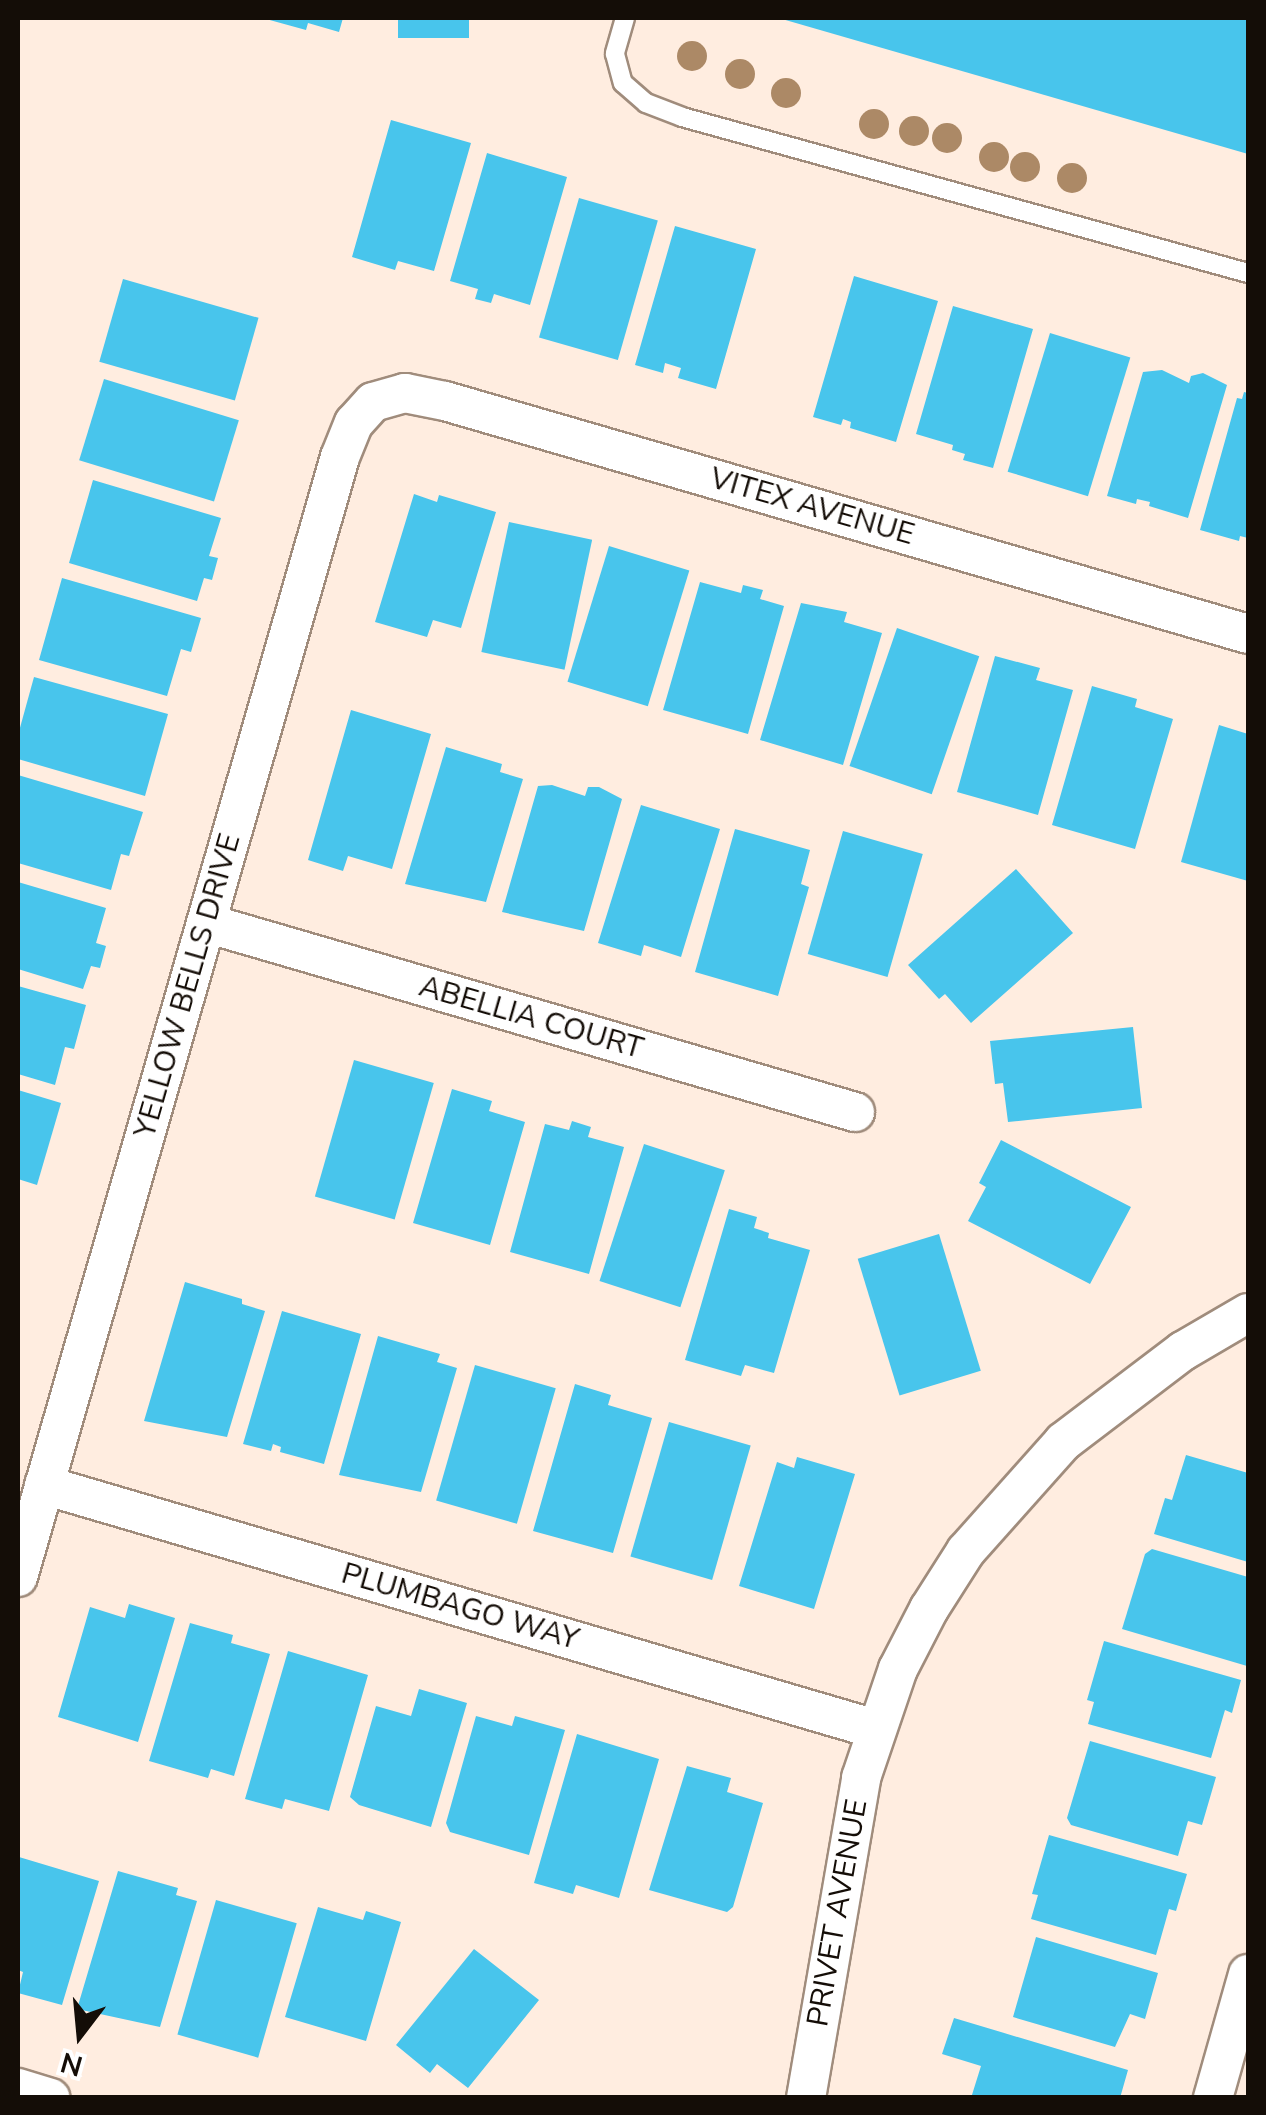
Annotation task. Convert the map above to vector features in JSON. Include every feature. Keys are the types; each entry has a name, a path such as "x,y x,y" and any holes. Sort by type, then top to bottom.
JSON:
{"street":[{"name":"VITEX AVENUE","path":"374,402 406,393 444,401 1248,634"},
{"name":"YELLOW BELLS DRIVE","path":"18,1577 340,457 354,423 374,402"},
{"name":"ABELLIA COURT","path":"206,923 855,1112"},
{"name":"PRIVET AVENUE","path":"806,2098 849,1842 876,1729 929,1609 966,1551 1062,1442 1120,1395 1248,1313"},
{"name":"PLUMBAGO WAY","path":"44,1485 876,1729"},
{"path":"1213,2098 1248,1974"},
{"path":"18,2088 51,2098"}],"lane":[{"path":"625,18 615,54 623,82 646,103 682,117 1248,273"}],"building":[{"path":"343,18 339,32 308,23 306,30 266,19"},
{"path":"398,18 469,18 469,38 398,38"},
{"path":"1248,18 1248,154 782,19"},
{"path":"391,120 471,143 434,271 398,261 395,270 352,257"},
{"path":"487,153 567,177 530,305 494,294 491,303 475,299 478,289 450,281"},
{"path":"579,198 658,221 618,360 539,337"},
{"path":"675,226 756,249 716,389 678,378 681,368 665,363 663,373 635,365"},
{"path":"854,276 938,301 896,442 850,428 851,422 843,419 841,425 813,417"},
{"path":"123,279 259,318 235,401 99,362"},
{"path":"953,306 1033,329 993,468 963,460 965,454 952,450 953,445 916,434"},
{"path":"1050,333 1130,358 1088,496 1008,472"},
{"path":"1162,370 1189,383 1191,376 1203,373 1227,385 1188,518 1149,506 1150,502 1137,499 1136,504 1107,496 1143,372"},
{"path":"104,379 239,420 214,502 79,460"},
{"path":"1244,392 1248,393 1248,538 1240,536 1239,541 1200,530 1237,398 1242,399"},
{"path":"93,480 221,518 209,556 218,558 212,580 204,578 197,601 69,563"},
{"path":"414,494 437,502 439,495 496,512 461,628 433,620 427,637 375,622"},
{"path":"509,522 592,540 564,670 481,652"},
{"path":"609,546 689,571 648,706 567,682"},
{"path":"62,578 201,618 191,652 181,649 167,696 39,660"},
{"path":"700,582 741,593 743,585 763,590 760,599 784,606 748,734 663,710"},
{"path":"801,603 847,612 844,622 882,633 843,765 760,740"},
{"path":"897,628 979,656 932,794 849,766"},
{"path":"995,656 1040,668 1036,680 1073,690 1038,815 957,792"},
{"path":"34,677 168,714 145,796 18,759 18,735"},
{"path":"1092,686 1137,699 1135,707 1173,719 1135,849 1052,825"},
{"path":"351,710 431,734 392,869 348,856 343,871 308,860"},
{"path":"1219,725 1248,734 1248,881 1181,862"},
{"path":"446,747 502,764 500,772 523,779 486,902 405,884"},
{"path":"18,775 143,812 129,856 121,854 111,890 18,863"},
{"path":"552,785 585,796 588,787 599,787 622,799 584,931 502,912 538,786"},
{"path":"641,805 720,829 681,957 644,945 641,956 598,943"},
{"path":"735,829 810,850 801,884 809,887 778,996 695,972"},
{"path":"843,831 923,854 888,977 808,954"},
{"path":"1016,869 1073,933 971,1023 945,994 939,999 908,965"},
{"path":"18,882 106,908 96,943 106,946 100,968 91,966 83,989 18,969"},
{"path":"18,986 86,1005 74,1049 65,1047 55,1085 18,1074"},
{"path":"1133,1027 1142,1108 1008,1122 1003,1083 995,1084 990,1041"},
{"path":"354,1060 434,1083 395,1219 315,1196"},
{"path":"452,1089 492,1101 489,1111 525,1122 490,1245 413,1223"},
{"path":"18,1090 61,1103 37,1185 18,1179"},
{"path":"572,1121 591,1127 588,1137 624,1147 589,1274 510,1252 545,1124 569,1130"},
{"path":"1001,1140 1131,1207 1090,1284 968,1221 986,1187 979,1183"},
{"path":"644,1144 725,1170 680,1307 600,1281"},
{"path":"729,1209 757,1217 754,1228 769,1233 768,1238 810,1250 774,1373 745,1365 741,1376 685,1360"},
{"path":"939,1234 981,1371 900,1396 858,1259"},
{"path":"185,1282 242,1299 242,1304 265,1311 227,1437 144,1421"},
{"path":"282,1311 361,1334 324,1464 280,1452 281,1447 273,1444 271,1451 243,1444"},
{"path":"378,1336 440,1354 437,1362 457,1368 421,1492 339,1475"},
{"path":"475,1365 556,1388 517,1524 436,1501"},
{"path":"575,1384 611,1395 608,1405 652,1418 613,1553 533,1531"},
{"path":"669,1422 751,1445 712,1580 630,1557"},
{"path":"1186,1455 1248,1473 1248,1562 1154,1534 1165,1498 1172,1500"},
{"path":"797,1457 855,1474 814,1609 739,1586 777,1462 794,1468"},
{"path":"1152,1549 1248,1577 1247,1666 1122,1629 1145,1554"},
{"path":"129,1604 175,1618 138,1742 58,1717 90,1607 125,1618"},
{"path":"190,1623 233,1635 231,1643 270,1654 234,1776 211,1769 208,1778 149,1761"},
{"path":"1104,1641 1241,1680 1232,1713 1225,1710 1211,1758 1088,1724 1094,1702 1087,1700"},
{"path":"288,1651 368,1675 329,1811 285,1799 282,1809 245,1799"},
{"path":"419,1689 467,1703 431,1827 359,1805 350,1797 376,1706 411,1716"},
{"path":"476,1716 512,1726 515,1716 565,1730 529,1855 450,1832 446,1823"},
{"path":"577,1734 659,1759 619,1898 576,1885 573,1894 534,1883"},
{"path":"1090,1741 1216,1777 1202,1825 1188,1821 1178,1856 1071,1825 1067,1818"},
{"path":"687,1766 731,1778 727,1792 763,1803 733,1907 727,1912 649,1890"},
{"path":"1049,1835 1187,1874 1176,1911 1169,1909 1156,1955 1031,1919 1038,1895 1032,1894"},
{"path":"19,1857 99,1881 62,2005 18,1993 23,1972 18,1970"},
{"path":"118,1871 178,1888 176,1895 197,1901 160,2027 77,2009"},
{"path":"216,1900 297,1923 258,2058 177,2035"},
{"path":"318,1907 363,1920 366,1911 401,1922 366,2041 285,2017"},
{"path":"1036,1937 1158,1973 1145,2019 1130,2014 1115,2047 1013,2017"},
{"path":"474,1949 539,2000 468,2088 437,2064 430,2073 396,2045"},
{"path":"954,2018 1128,2070 1120,2098 971,2098 981,2066 942,2054"}]}
